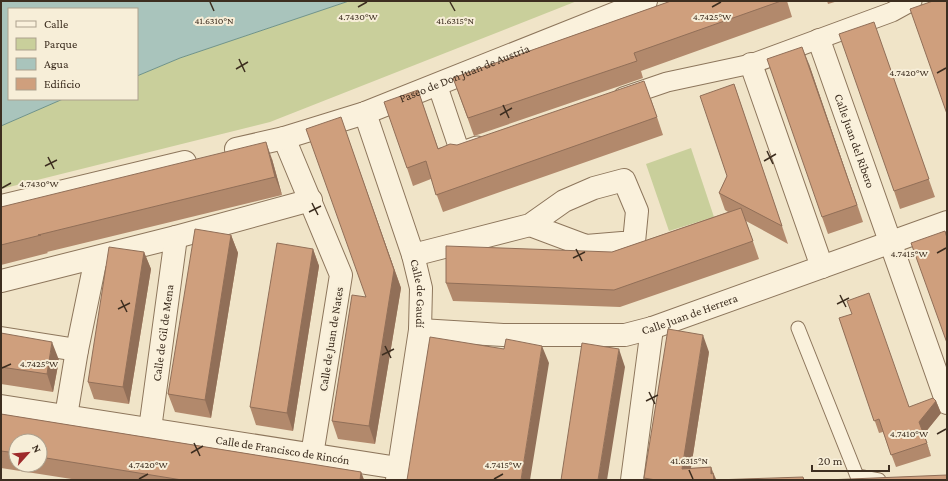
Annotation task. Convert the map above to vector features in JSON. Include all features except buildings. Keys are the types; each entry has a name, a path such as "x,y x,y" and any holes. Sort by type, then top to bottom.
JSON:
{"street":[{"name":"Paseo de Don Juan de Austria","path":"1,206 284,138 365,113 646,1"},
{"path":"608,102 667,82 751,64 892,12 912,1"},
{"name":"Calle Juan del Ribero","path":"819,40 947,402"},
{"path":"751,64 822,267"},
{"path":"437,84 460,152 497,139"},
{"name":"Calle de Gaudí","path":"365,113 413,255 421,288 420,330 398,474"},
{"name":"Calle de Juan de Nates","path":"284,138 341,275 312,455"},
{"path":"413,255 530,225 564,201 594,188 624,180 636,210 634,242 586,246 530,225"},
{"path":"1,281 96,258 311,200"},
{"name":"Calle Juan de Herrera","path":"420,330 502,335 625,336 652,328 947,222"},
{"name":"Calle de Gil de Mena","path":"150,429 176,237"},
{"path":"66,416 77,350 96,258"},
{"path":"632,480 652,328"},
{"path":"1,338 77,350"},
{"name":"Calle de Francisco de Rincón","path":"1,406 312,455 398,474"}],"lane":[{"path":"798,328 856,476 879,480"}],"green space":[{"path":"349,1 577,1 270,122 1,189 1,126 61,100 138,100 138,76 180,58"},
{"path":"691,148 714,217 669,231 646,164"}],"water":[{"path":"1,1 349,1 180,58 138,76 138,8 8,8 8,100 61,100 1,126"}]}
